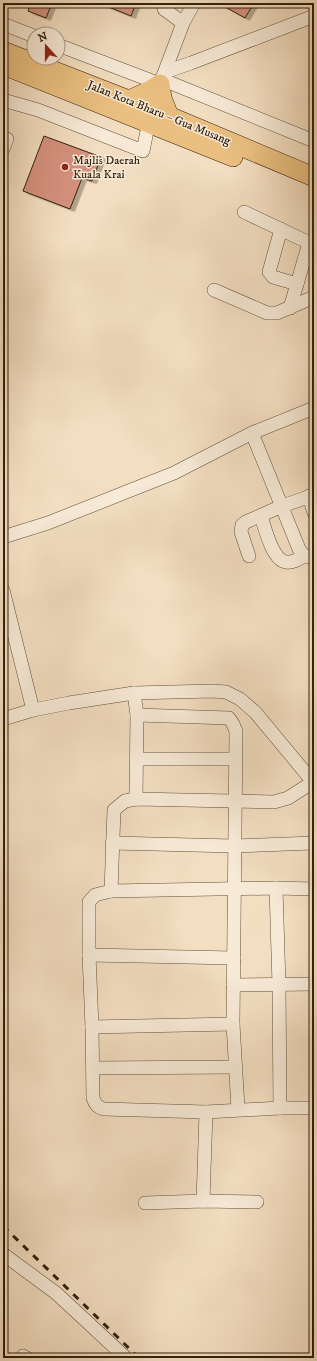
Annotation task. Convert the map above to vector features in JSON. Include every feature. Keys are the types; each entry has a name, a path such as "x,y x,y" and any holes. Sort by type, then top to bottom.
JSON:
{"highway":[{"name":"Jalan Kota Bharu – Gua Musang","path":"3,50 129,100 156,116 314,190"},
{"name":"Jalan Kota Bharu – Gua Musang","path":"3,65 156,116 314,177"},
{"path":"129,100 151,90 162,78"},
{"path":"156,116 162,98 162,78"}],"street":[{"path":"163,3 164,9 183,23"},
{"path":"162,78 183,23 194,3"},
{"path":"162,78 191,63 314,16"},
{"path":"3,24 26,33"},
{"path":"66,48 162,78 314,141"},
{"path":"3,100 38,110 143,151 156,116"},
{"path":"3,137 7,139 3,149"},
{"path":"244,212 312,244 290,308"},
{"path":"281,229 269,272 273,277 297,284"},
{"path":"214,290 267,313 278,313 314,297"},
{"path":"3,537 48,522 174,473 252,433 314,408"},
{"path":"252,433 299,549 309,556"},
{"path":"249,556 241,532 242,526 282,506 311,496 314,513"},
{"path":"261,516 272,549 278,558 286,562 294,562 309,556"},
{"path":"3,590 33,710"},
{"path":"3,719 33,710 69,702 134,693 226,692 240,699 255,712 314,782 288,798 274,802 125,801 114,810 111,891"},
{"path":"134,693 137,715 136,800"},
{"path":"137,715 229,718 236,731 233,889 233,1024 238,1109"},
{"path":"137,759 235,760"},
{"path":"112,843 234,846 314,842"},
{"path":"276,888 279,985 280,1108"},
{"path":"314,889 276,888 111,891 95,895 88,902 93,1098 95,1104 99,1108 206,1112 238,1109 314,1108"},
{"path":"89,956 234,958"},
{"path":"233,985 314,984"},
{"path":"92,1027 233,1024"},
{"path":"93,1068 235,1067"},
{"path":"203,1201 206,1112"},
{"path":"145,1203 203,1201 257,1202"},
{"path":"3,1254 56,1292 126,1358"}],"building":[{"path":"31,3 52,3 46,18 28,11"},
{"path":"99,3 136,3 131,16"},
{"path":"218,3 254,3 245,18"},
{"name":"Majlis Daerah Kuala Krai","path":"44,136 101,157 92,181 82,178 70,209 23,191"}],"railway":[{"path":"3,1226 139,1358"}],"place":[{"name":"Majlis Daerah Kuala Krai","path":"65,167"}]}
